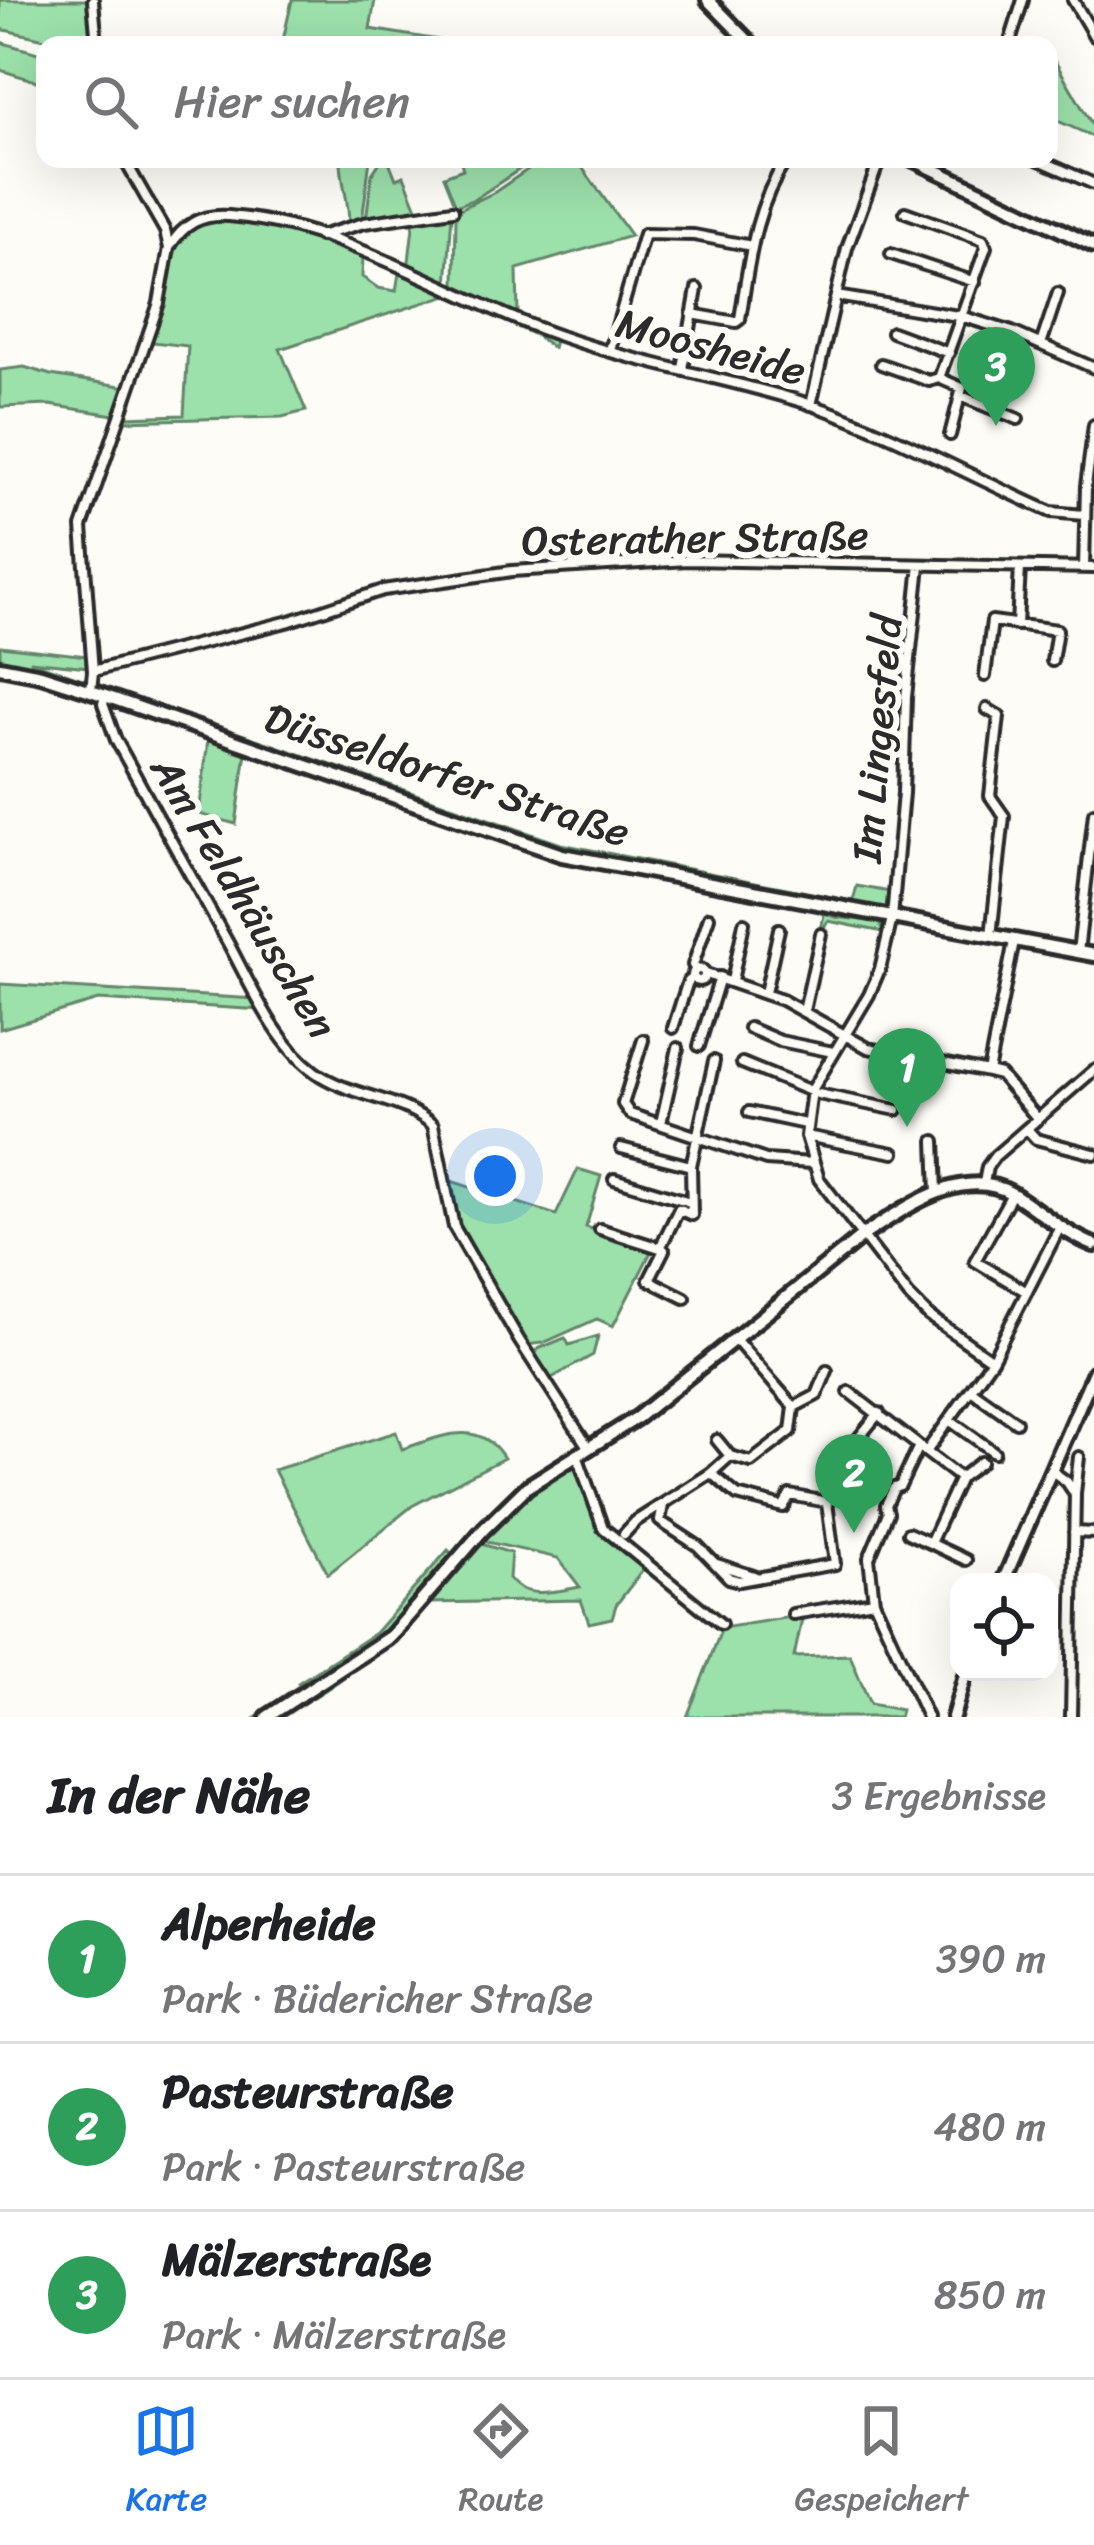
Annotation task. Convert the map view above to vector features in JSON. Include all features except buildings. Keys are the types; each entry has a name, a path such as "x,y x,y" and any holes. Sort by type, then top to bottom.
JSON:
{"street":[{"path":"94,0 96,36"},
{"path":"708,0 743,36"},
{"path":"1012,36 1023,0"},
{"path":"1073,0 1094,36"},
{"path":"91,691 82,527 164,290 169,248 165,231 129,168"},
{"path":"692,314 740,319 752,246 769,186 781,168"},
{"path":"811,405 847,248 877,168"},
{"path":"931,168 1094,246"},
{"path":"1058,168 1094,184"},
{"name":"Moosheide","path":"319,237 364,223 453,210"},
{"path":"905,212 983,240 986,247 939,378"},
{"name":"Moosheide","path":"169,248 188,224 220,216 319,237 565,338 811,405 1051,512 1084,515"},
{"path":"610,350 642,236 660,232 752,246"},
{"path":"891,254 975,282"},
{"path":"683,369 697,289"},
{"path":"1041,344 1058,293"},
{"path":"836,296 964,317 1094,368"},
{"path":"892,332 949,353"},
{"path":"995,373 1012,332"},
{"path":"881,364 962,388 950,435"},
{"path":"961,396 1018,419"},
{"path":"1089,568 1084,515 1094,425"},
{"name":"Osterather Straße","path":"93,671 290,621 383,590 484,574 667,560 1089,568"},
{"name":"Im Lingesfeld","path":"812,1162 805,1124 812,1090 880,969 892,918 920,565"},
{"path":"1017,625 1021,567"},
{"path":"985,676 992,621 1057,630 1052,661"},
{"name":"Düsseldorfer Straße","path":"0,667 91,691 562,855 1094,955"},
{"name":"Am Feldhäuschen","path":"105,696 103,704 116,740 260,1001 292,1048 327,1078 433,1125 454,1227 582,1450"},
{"path":"987,709 999,716 991,796 1004,816 991,937"},
{"path":"1078,952 1094,813"},
{"path":"698,974 694,965 709,917"},
{"path":"732,981 744,923"},
{"path":"765,993 779,929"},
{"path":"804,1011 821,934"},
{"path":"988,1072 1013,941"},
{"path":"673,1028 688,981 698,974 720,977 804,1011 868,1048 1000,1075 1038,1119"},
{"path":"699,1046 720,977"},
{"path":"749,1028 780,1041 832,1052"},
{"path":"643,1040 623,1105 630,1114 766,1160 812,1162 827,1190 919,1306 992,1360"},
{"path":"661,1123 678,1048"},
{"path":"660,1248 679,1210 692,1215 691,1166 713,1061"},
{"path":"742,1063 812,1090 897,1110"},
{"path":"984,1183 995,1156 1094,1070"},
{"path":"749,1112 805,1124"},
{"path":"1027,1129 1036,1139 1094,1154"},
{"path":"806,1136 894,1154"},
{"path":"935,1141 937,1194"},
{"path":"621,1148 691,1166"},
{"path":"614,1179 690,1202"},
{"path":"267,1717 391,1636 513,1499 638,1417 865,1234 915,1204 958,1185 984,1183 1012,1194 1094,1245"},
{"path":"1012,1194 975,1262 1027,1292"},
{"path":"927,1717 874,1601 868,1558 894,1488 992,1360 1060,1228"},
{"path":"600,1229 664,1250 649,1280 685,1298"},
{"path":"717,1440 730,1456 751,1462 791,1430 794,1407 735,1339"},
{"path":"794,1407 817,1395 827,1371"},
{"path":"1007,1573 1090,1393 1094,1372"},
{"path":"971,1390 1016,1422"},
{"path":"849,1392 960,1478"},
{"path":"646,1514 698,1546 714,1563 761,1578 835,1564 827,1502 839,1462 879,1413"},
{"path":"949,1420 994,1452"},
{"path":"582,1450 603,1528 722,1624"},
{"path":"624,1534 730,1456"},
{"path":"1071,1717 1079,1457"},
{"path":"930,1543 960,1478 981,1462"},
{"path":"1052,1471 1075,1494"},
{"path":"711,1473 737,1495 783,1508 790,1496 827,1502"},
{"path":"660,1521 663,1505"},
{"path":"1074,1532 1094,1533"},
{"path":"908,1533 966,1560"},
{"path":"793,1615 874,1601"},
{"path":"953,1717 964,1681"}],"green space":[{"path":"0,0 91,0 93,36 36,37 0,29"},
{"path":"292,0 375,0 370,29 414,36 284,36"},
{"path":"0,42 36,52 36,81 0,70"},
{"path":"1058,66 1094,128 1094,137 1058,121"},
{"path":"342,168 369,168 362,221 349,224"},
{"path":"376,168 392,168 396,179 404,176 419,213 366,220"},
{"path":"522,168 456,206 444,176 463,169"},
{"path":"530,168 582,168 631,236 517,269 518,316 455,289 456,211"},
{"path":"452,213 447,286 408,270 414,218"},
{"path":"225,219 298,234 363,257 362,277 378,288 396,291 399,273 555,340 553,348 447,295 280,349 306,411 282,417 122,421 124,417 184,415 188,346 152,342 177,243 194,225"},
{"path":"24,367 127,387 114,415 50,405 0,407 0,370"},
{"path":"0,646 88,656 89,667 30,661 88,681 79,683 0,663"},
{"path":"105,687 561,844 853,901 857,886 890,892 886,912 571,854 102,691"},
{"path":"106,702 417,812 246,752 236,824 199,814 208,739 107,703 136,771 236,953 280,1026 315,1069 293,1047 244,970 118,739 106,707"},
{"path":"425,812 564,860 879,922 883,932 828,921 820,934 824,915 817,911 563,863"},
{"path":"0,984 257,999 264,1010 98,1000 0,1029"},
{"path":"578,1169 601,1176 586,1227 653,1248 613,1326 597,1319 543,1343 525,1345 456,1225 445,1179 556,1215"},
{"path":"598,1336 593,1355 548,1380 534,1358 538,1349 565,1338 569,1345"},
{"path":"396,1432 402,1449 444,1436 471,1434 494,1445 504,1458 412,1506 328,1574 274,1470"},
{"path":"575,1461 595,1516 646,1566 616,1605 612,1618 589,1623 581,1600 428,1603 395,1636 475,1542 511,1553 509,1578 523,1590 541,1593 580,1587 558,1558 478,1540 530,1487"},
{"path":"524,1486 390,1634 262,1717 257,1717 302,1690 298,1683 375,1633 448,1550 454,1556"},
{"path":"803,1615 794,1657 850,1655 870,1704 901,1710 899,1717 687,1717 722,1628"},
{"path":"386,1643 335,1684 273,1717"}],"place":[{"name":"Mälzerstraße","path":"996,426"},
{"name":"Alperheide","path":"907,1127"},
{"name":"Pasteurstraße","path":"854,1533"}]}
